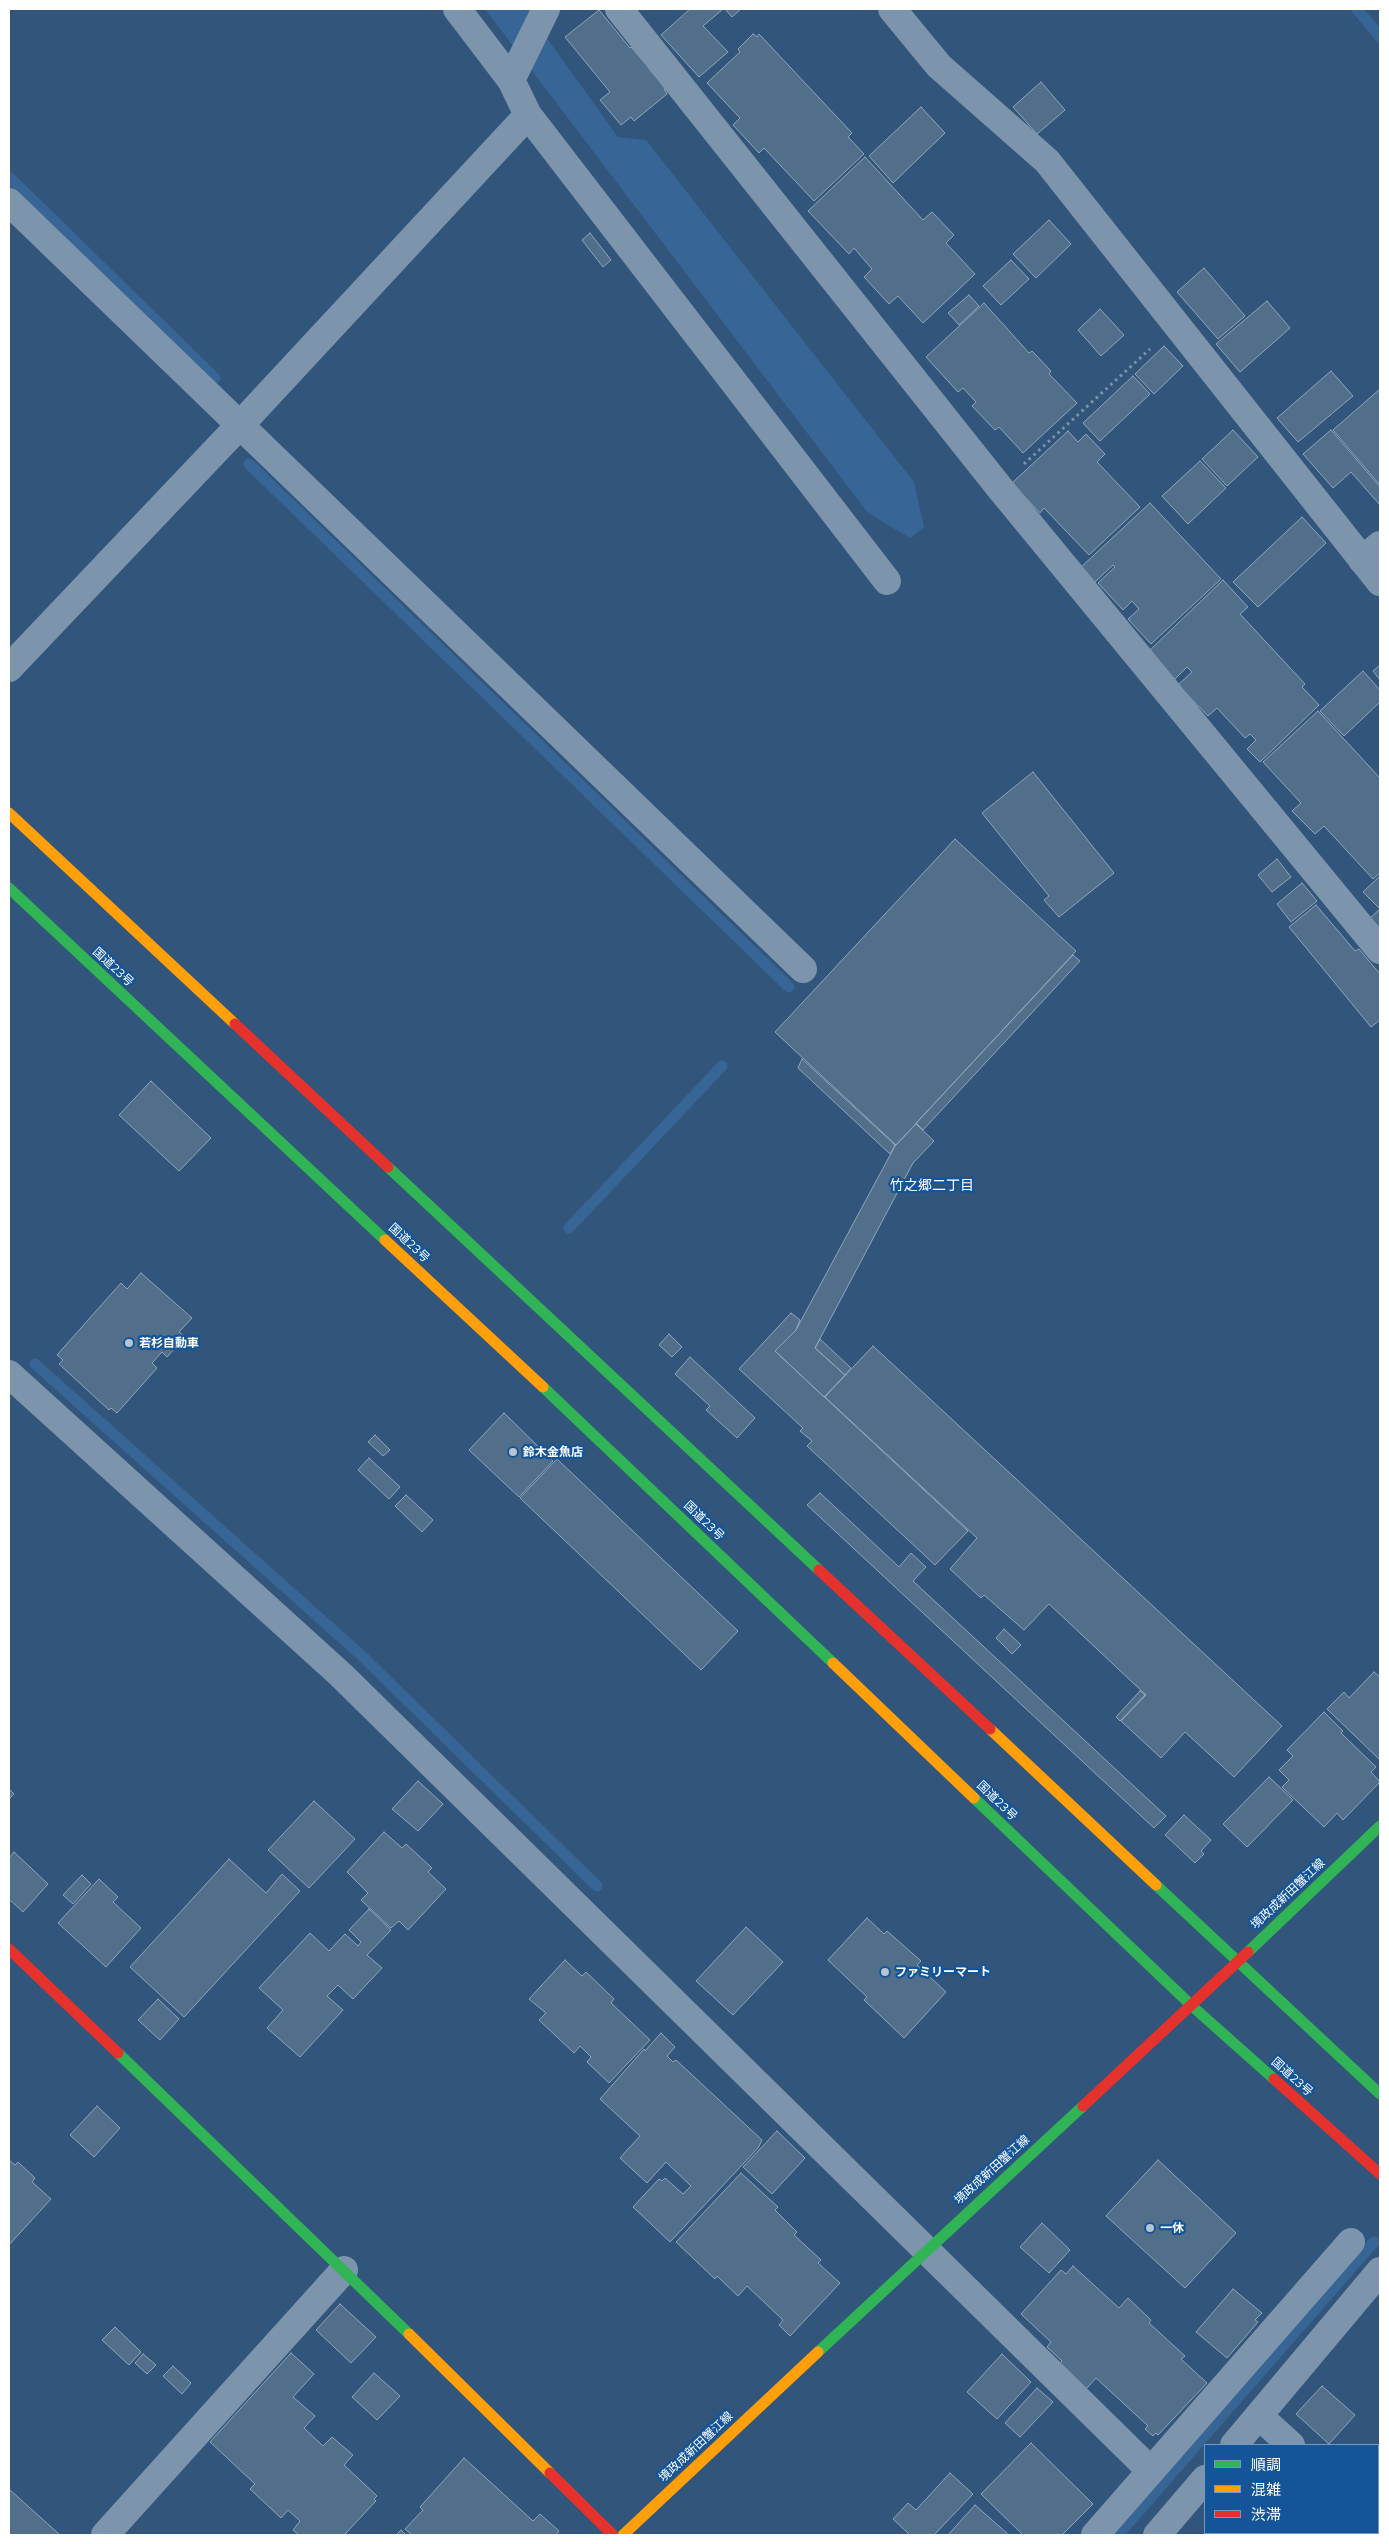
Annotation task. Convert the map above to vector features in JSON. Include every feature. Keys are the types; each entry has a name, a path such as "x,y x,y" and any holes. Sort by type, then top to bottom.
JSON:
{"main road":[{"path":"9,814 1239,1960 1380,2094"},
{"name":"国道23号","path":"9,888 536,1380 1192,2006 1380,2174"},
{"name":"境政成新田蟹江線","path":"623,2535 926,2250 1192,2006 1380,1826"},
{"path":"9,1949 344,2270 613,2535"}],"street":[{"path":"457,9 515,72 528,115 887,581"},
{"path":"515,72 546,9"},
{"path":"619,9 998,487 1380,950"},
{"path":"892,9 939,66 1047,161 1177,325 1371,552 1380,582"},
{"path":"9,668 240,425 528,115"},
{"path":"9,202 803,969"},
{"path":"9,1374 341,1675 1151,2470"},
{"path":"1095,2535 1350,2242"},
{"path":"105,2535 344,2270"},
{"path":"1235,2444 1380,2271"},
{"path":"1259,2416 1290,2444"},
{"path":"1157,2535 1204,2480"}],"path":[{"path":"998,487 1177,325"}],"water":[{"path":"485,9 533,9 541,30 618,137 646,140 914,482 924,527 910,538 868,513"}],"building":[{"path":"690,9 723,9 703,26 728,52 699,77 661,35"},
{"path":"725,9 741,9 732,17"},
{"path":"599,10 630,48 644,60 667,87 664,89 667,94 634,121 631,117 621,125 600,100 610,92 565,37"},
{"path":"753,34 757,37 759,34 852,133 848,137 864,154 814,201 764,148 759,153 733,125 740,118 707,83 740,52 738,49"},
{"path":"1041,82 1065,110 1037,134 1013,107"},
{"path":"921,107 945,133 893,183 869,156"},
{"path":"865,157 923,220 932,212 954,235 946,243 975,274 923,323 898,296 889,304 864,277 872,269 854,248 849,254 808,211"},
{"path":"1049,220 1071,244 1036,278 1013,254"},
{"path":"590,233 611,260 603,267 582,240"},
{"path":"1011,260 1029,279 1001,305 983,286"},
{"path":"1204,268 1245,316 1218,339 1177,292"},
{"path":"969,295 979,306 959,325 948,313"},
{"path":"1267,301 1290,328 1240,372 1216,344"},
{"path":"984,303 1029,353 1032,351 1051,371 1049,374 1077,403 1023,453 999,427 995,430 972,406 976,402 963,388 958,392 926,357"},
{"path":"1100,309 1124,335 1101,356 1078,330"},
{"path":"1164,346 1183,366 1154,394 1135,374"},
{"path":"1331,371 1353,396 1298,442 1277,418"},
{"path":"1133,376 1150,394 1100,441 1083,423"},
{"path":"1380,389 1380,485 1333,430"},
{"path":"1233,430 1258,457 1227,486 1202,459"},
{"path":"1331,430 1380,487 1380,505 1351,472 1333,488 1303,454"},
{"path":"1068,431 1078,442 1086,434 1105,454 1097,462 1140,507 1089,555 1044,508 1040,513 1012,483"},
{"path":"1200,461 1226,488 1188,524 1162,496"},
{"path":"1150,503 1221,579 1151,644 1128,619 1139,609 1132,601 1123,610 1098,583 1115,567 1113,565 1094,583 1080,568"},
{"path":"1302,517 1326,543 1258,607 1233,582"},
{"path":"1223,580 1248,607 1240,614 1305,684 1302,687 1319,705 1260,762 1247,749 1256,740 1250,734 1245,738 1217,708 1208,716 1178,685 1192,672 1187,667 1174,680 1148,652"},
{"path":"1380,665 1380,680 1373,671"},
{"path":"1363,671 1380,690 1380,702 1344,736 1320,711"},
{"path":"1318,711 1380,778 1380,873 1373,879 1324,826 1315,834 1292,811 1301,803 1263,762"},
{"path":"1033,772 1114,873 1059,917 1044,900 1049,896 982,813"},
{"path":"955,839 1076,951 896,1145 775,1032"},
{"path":"1277,859 1291,877 1272,892 1258,875"},
{"path":"1380,876 1380,909 1363,892"},
{"path":"1302,883 1317,901 1291,922 1277,904"},
{"path":"1316,905 1355,951 1359,949 1380,974 1380,1020 1371,1027 1289,927"},
{"path":"1380,909 1380,928 1370,918"},
{"path":"1073,955 1080,961 923,1130 916,1123"},
{"path":"802,1059 895,1145 890,1154 798,1068"},
{"path":"151,1081 211,1138 179,1171 119,1115"},
{"path":"916,1124 934,1141 913,1163 815,1348 845,1375 824,1397 775,1351 796,1330 895,1146"},
{"path":"141,1273 192,1318 179,1332 185,1337 167,1357 162,1352 152,1363 157,1368 117,1413 111,1408 109,1410 59,1364 63,1360 57,1355 121,1283 127,1289"},
{"path":"791,1313 800,1320 796,1330 775,1351 968,1531 935,1565 807,1446 812,1441 800,1431 803,1428 739,1369"},
{"path":"669,1334 682,1347 672,1357 659,1345"},
{"path":"820,1339 851,1368 845,1375 815,1348"},
{"path":"873,1346 1282,1726 1234,1777 1185,1732 1161,1758 1121,1721 1146,1695 1049,1604 1024,1630 984,1595 981,1598 950,1569 977,1538 825,1397"},
{"path":"690,1357 755,1418 737,1438 706,1410 710,1406 675,1374"},
{"path":"504,1413 553,1461 519,1497 469,1450"},
{"path":"375,1435 390,1450 383,1456 368,1442"},
{"path":"369,1458 400,1487 389,1499 358,1470"},
{"path":"557,1459 738,1631 701,1670 520,1498"},
{"path":"820,1493 899,1567 911,1553 926,1567 913,1581 1166,1816 1154,1828 807,1505"},
{"path":"406,1495 433,1520 422,1532 395,1506"},
{"path":"1004,1629 1021,1645 1012,1654 996,1638"},
{"path":"1374,1672 1380,1677 1380,1760 1327,1709 1344,1692 1349,1698"},
{"path":"1140,1691 1145,1695 1120,1721 1116,1717"},
{"path":"1324,1712 1343,1731 1341,1733 1376,1767 1371,1772 1380,1782 1343,1820 1337,1813 1324,1827 1282,1787 1289,1780 1279,1770 1293,1756 1287,1750"},
{"path":"1269,1777 1293,1800 1247,1847 1223,1824"},
{"path":"418,1781 443,1804 418,1831 392,1809"},
{"path":"9,1789 14,1794 9,1799"},
{"path":"314,1801 355,1839 309,1888 268,1850"},
{"path":"1184,1815 1211,1840 1201,1851 1204,1854 1195,1863 1165,1835"},
{"path":"384,1832 402,1848 406,1844 432,1868 428,1872 446,1889 408,1930 399,1921 391,1928 361,1900 368,1893 347,1872"},
{"path":"14,1852 48,1884 23,1912 9,1899 9,1858"},
{"path":"229,1859 266,1893 282,1874 300,1891 184,2017 130,1967"},
{"path":"82,1875 91,1884 73,1904 63,1895"},
{"path":"99,1879 118,1897 113,1902 141,1928 106,1967 58,1923"},
{"path":"369,1909 391,1930 367,1955 382,1968 353,1999 338,1985 327,1996 343,2010 300,2057 267,2028 283,2010 259,1988 310,1933 329,1951 345,1934 358,1946 361,1942 349,1930"},
{"path":"867,1918 884,1934 887,1931 921,1961 917,1965 946,1992 904,2038 864,2000 867,1997 828,1960"},
{"path":"746,1927 783,1962 733,2015 696,1981"},
{"path":"565,1960 582,1976 586,1972 614,1999 611,2003 650,2040 609,2083 587,2062 591,2057 580,2046 574,2053 539,2020 546,2013 529,1999"},
{"path":"158,1999 179,2019 160,2040 138,2020"},
{"path":"661,2033 675,2047 667,2056 673,2062 676,2060 762,2140 758,2148 670,2242 633,2207 659,2179 662,2181 665,2178 683,2194 691,2186 666,2162 647,2183 620,2158 640,2136 600,2099 644,2049 645,2051"},
{"path":"97,2106 120,2128 94,2157 70,2135"},
{"path":"777,2131 805,2158 772,2194 743,2167"},
{"path":"9,2160 15,2165 18,2162 35,2178 32,2182 51,2199 9,2245"},
{"path":"1158,2160 1236,2233 1185,2288 1106,2216"},
{"path":"741,2173 778,2207 775,2210 797,2232 794,2235 821,2260 818,2263 840,2283 790,2336 779,2325 783,2320 747,2286 738,2296 717,2276 715,2279 676,2242"},
{"path":"1042,2223 1070,2250 1049,2273 1020,2247"},
{"path":"1073,2266 1119,2308 1128,2298 1151,2320 1149,2323 1185,2356 1181,2359 1207,2383 1158,2435 1156,2433 1153,2436 1145,2429 1148,2426 1096,2378 1086,2389 1059,2364 1062,2361 1047,2347 1051,2342 1021,2314 1061,2270 1066,2274"},
{"path":"1233,2289 1262,2313 1255,2320 1258,2322 1227,2358 1196,2332"},
{"path":"340,2304 376,2337 351,2363 316,2330"},
{"path":"115,2327 141,2352 129,2365 102,2340"},
{"path":"291,2353 314,2374 293,2397 315,2416 304,2428 323,2446 332,2437 353,2455 344,2465 377,2496 374,2499 376,2501 344,2535 299,2535 293,2530 300,2521 288,2510 281,2518 250,2489 255,2484 210,2442"},
{"path":"143,2354 156,2365 147,2374 135,2363"},
{"path":"1002,2354 1031,2382 997,2419 967,2392"},
{"path":"173,2366 191,2383 182,2394 163,2376"},
{"path":"374,2373 400,2396 377,2420 352,2397"},
{"path":"1322,2386 1355,2415 1329,2444 1296,2414"},
{"path":"1037,2388 1053,2402 1020,2437 1005,2423"},
{"path":"1031,2443 1093,2504 1062,2535 1023,2535 981,2494"},
{"path":"464,2458 533,2521 540,2514 559,2531 556,2535 412,2535 405,2529 423,2510 420,2507"},
{"path":"950,2473 973,2494 934,2535 910,2535 893,2519 908,2503 916,2510"},
{"path":"9,2489 60,2535 9,2535"},
{"path":"975,2505 1009,2535 948,2535"},
{"path":"401,2530 406,2535 396,2535"}],"waterway":[{"path":"1357,9 1380,37"},
{"path":"9,177 215,378"},
{"path":"249,464 789,987"},
{"path":"569,1228 722,1066"},
{"path":"35,1364 362,1656 597,1886"},
{"path":"1118,2535 1374,2242"}],"traffic: fast":[{"path":"9,888 385,1240"},
{"path":"388,1167 819,1570"},
{"path":"543,1387 833,1663"},
{"path":"974,1798 1192,2006 1274,2079"},
{"path":"1248,1952 1380,1826"},
{"path":"1156,1885 1380,2094"},
{"path":"118,2053 409,2334"},
{"path":"818,2352 1083,2106"}],"traffic: slow":[{"path":"9,813 235,1024"},
{"path":"385,1240 543,1387"},
{"path":"833,1663 974,1798"},
{"path":"990,1729 1156,1885"},
{"path":"409,2334 550,2473"},
{"path":"623,2535 818,2352"}],"traffic: jam":[{"path":"235,1024 388,1167"},
{"path":"819,1570 990,1729"},
{"path":"9,1949 118,2053"},
{"path":"1083,2106 1248,1952"},
{"path":"1274,2079 1380,2174"},
{"path":"550,2473 613,2535"}],"place":[{"name":"若杉自動車","path":"129,1343"},
{"name":"鈴木金魚店","path":"513,1452"},
{"name":"ファミリーマート","path":"885,1972"},
{"name":"一休","path":"1150,2228"}],"district":[{"name":"竹之郷二丁目","path":"932,1186"}]}
